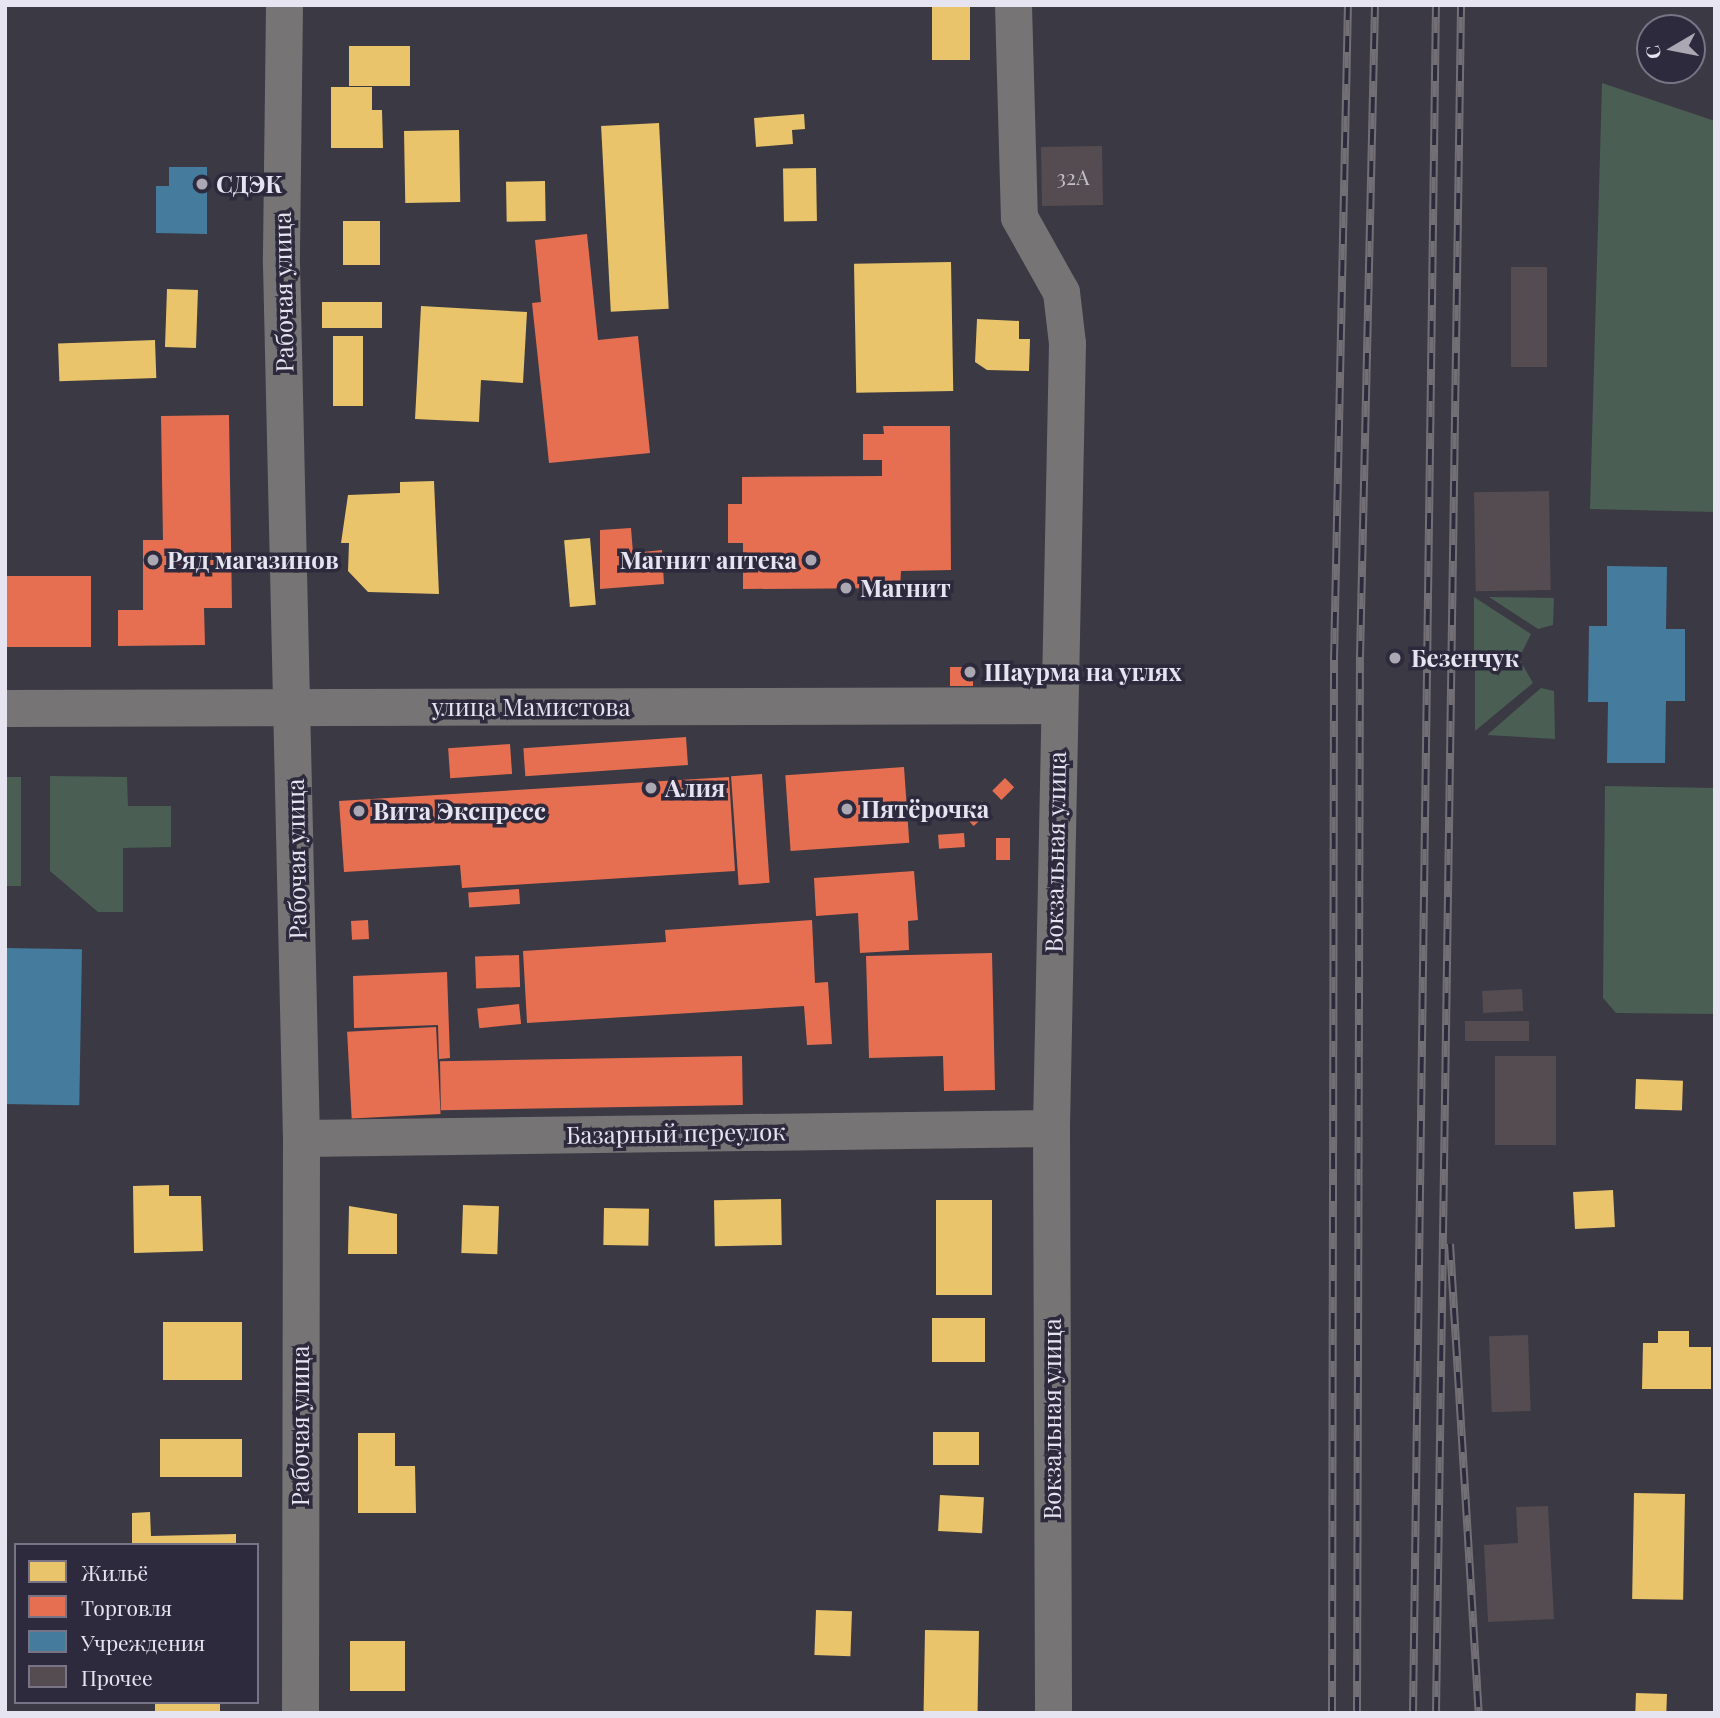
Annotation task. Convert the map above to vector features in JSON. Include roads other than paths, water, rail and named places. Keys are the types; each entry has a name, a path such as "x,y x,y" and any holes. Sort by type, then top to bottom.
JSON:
{"street":[{"name":"Рабочая улица","path":"284,5 281,264 301,1139 300,1713"},
{"name":"Вокзальная улица","path":"1013,5 1019,218 1054,275 1066,310 1056,705 1051,1128 1054,1713"},
{"name":"улица Мамистова","path":"5,708 1056,705"},
{"name":"Базарный переулок","path":"301,1139 1051,1128"}],"railway":[{"path":"1332,1713 1334,660 1348,5"},
{"path":"1357,1713 1360,657 1375,5"},
{"path":"1413,1713 1436,5"},
{"path":"1436,1713 1461,5"},
{"path":"1450,1244 1479,1713"}],"place":[{"name":"СДЭК","path":"202,184"},
{"name":"Ряд магазинов","path":"153,560"},
{"name":"Магнит аптека","path":"811,560"},
{"name":"Магнит","path":"846,588"},
{"name":"Безенчук","path":"1395,658"},
{"name":"Шаурма на углях","path":"970,672"},
{"name":"Алия","path":"651,788"},
{"name":"Пятёрочка","path":"847,809"},
{"name":"Вита Экспресс","path":"359,811"}]}
